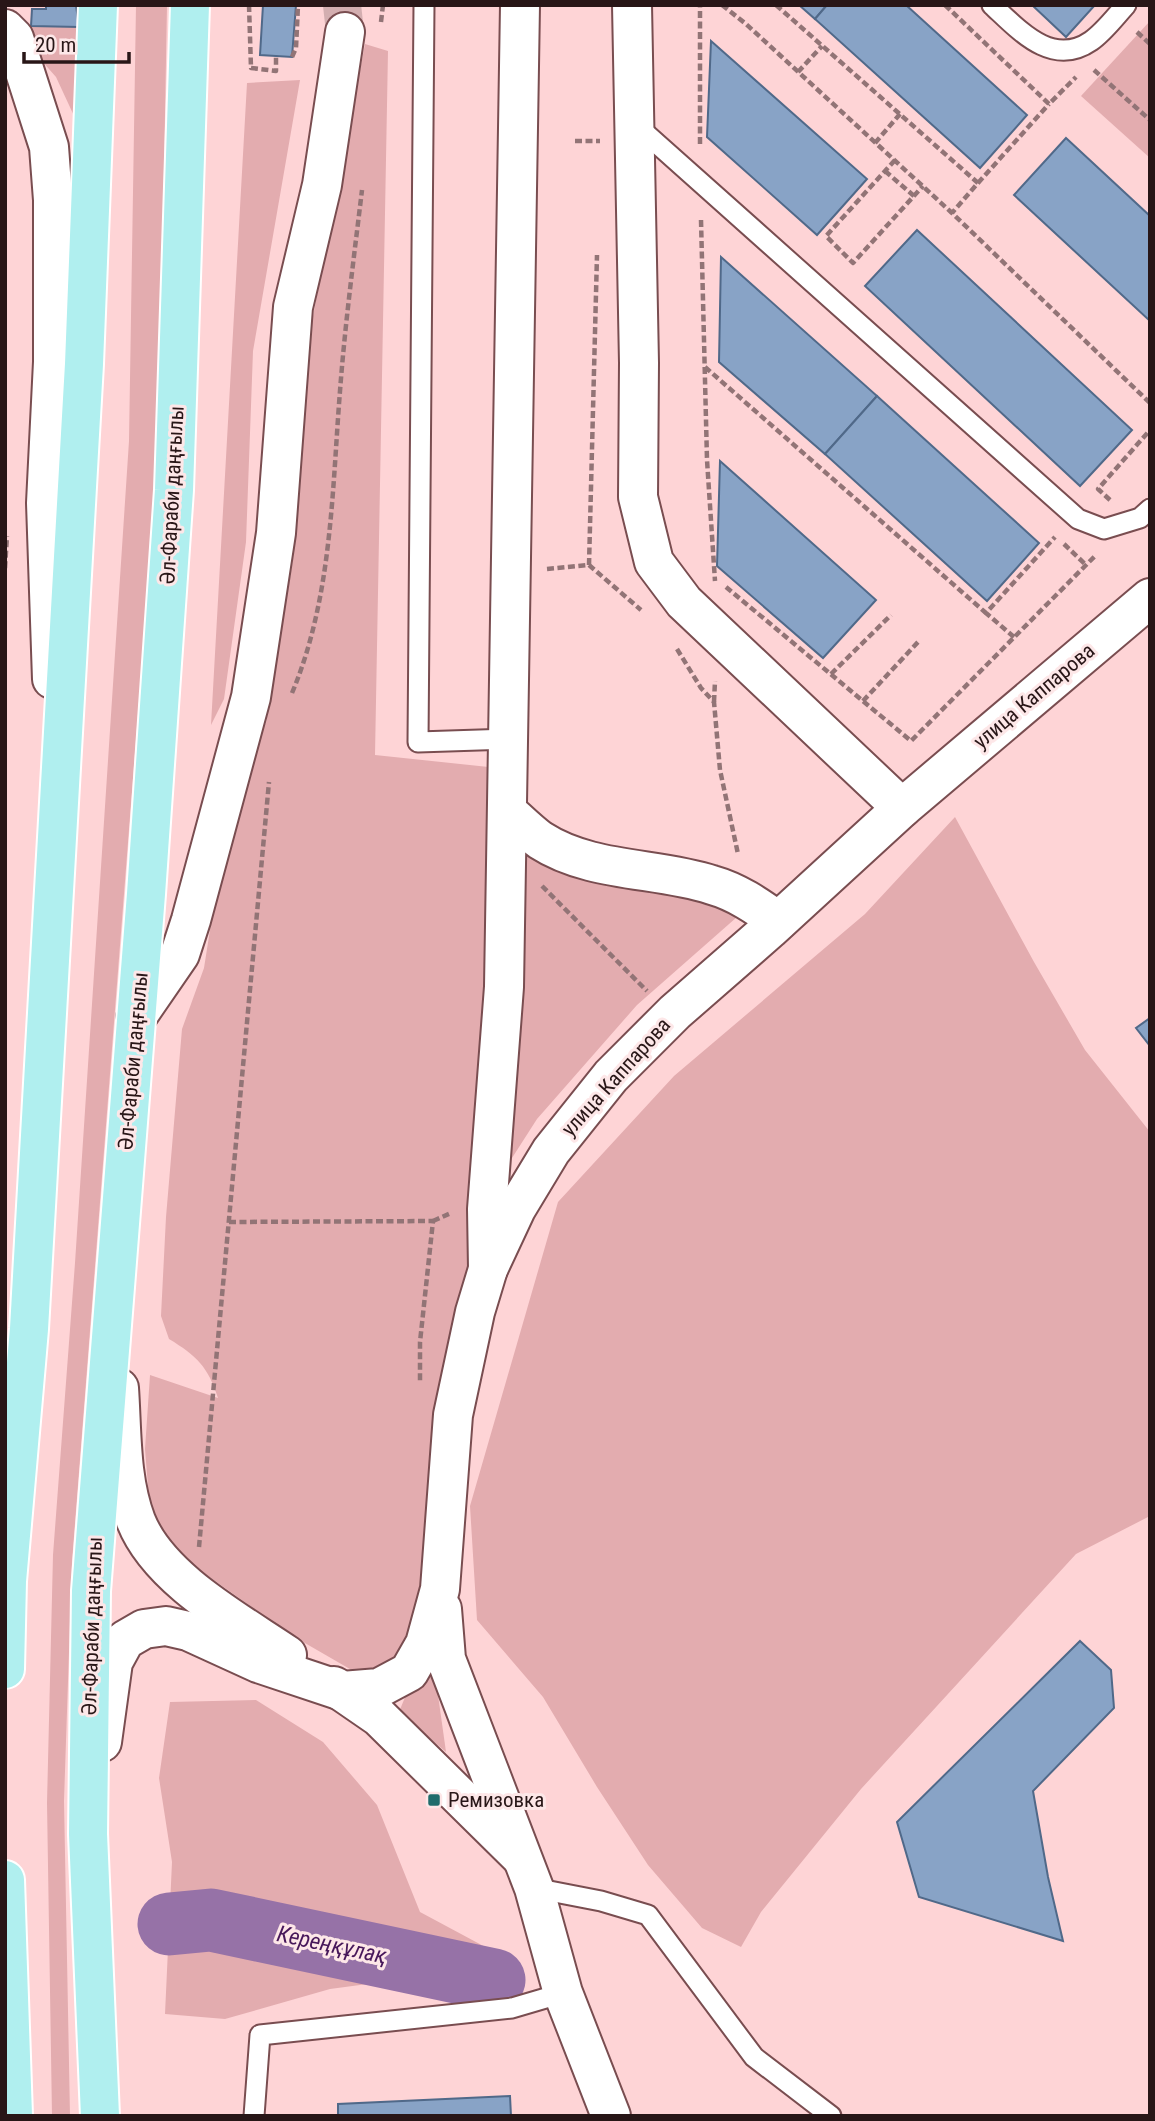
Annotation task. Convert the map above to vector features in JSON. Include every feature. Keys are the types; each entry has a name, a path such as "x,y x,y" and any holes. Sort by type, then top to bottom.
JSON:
{"main road":[{"path":"5,1669 6,1581 29,1329 84,364 98,5"},
{"name":"Әл-Фараби даңғылы","path":"100,2116 88,1834 91,1591 174,490 190,5"},
{"path":"5,1880 13,2116"}],"street":[{"path":"488,1269 487,1209 504,986 520,5"},
{"path":"632,5 639,363 638,497 654,562 684,602 902,808"},
{"path":"9,24 49,147 53,200 53,362 46,503 57,844"},
{"path":"136,1018 180,954 251,697 275,533 293,307 363,28"},
{"name":"улица Каппарова","path":"385,1723 425,1644 440,1589 453,1415 475,1312 488,1269 516,1209 551,1151 591,1099 675,1012 763,910 902,808 1150,598"},
{"path":"508,812 540,840 569,854 604,864 712,884 763,910"},
{"path":"113,1301 124,1463 137,1523 156,1554 194,1593 342,1691 385,1723 527,1872"},
{"path":"440,1589 446,1659 527,1872 563,1993 611,2116"},
{"path":"88,1834 113,1662 125,1640 145,1629 166,1626 188,1632 258,1663 342,1691 379,1688 409,1672"}],"lane":[{"path":"424,5 418,742 509,739"},
{"path":"992,5 1030,40 1051,49 1072,50 1092,41 1126,5"},
{"path":"634,123 1078,519 1104,529 1140,518 1150,509"},
{"path":"527,1872 601,1901 648,1915 754,2057 831,2116"},
{"path":"254,2116 260,2035 512,2008 563,1993"}],"path":[{"path":"249,5 251,68 276,71 276,56"},
{"path":"292,57 296,48 298,5"},
{"path":"363,28 383,5"},
{"path":"700,5 699,182 707,460 719,635 714,702 720,770 763,910"},
{"path":"722,5 923,186 1150,403"},
{"path":"776,5 978,183"},
{"path":"956,15 964,5"},
{"path":"798,72 822,46"},
{"path":"1088,65 1150,120"},
{"path":"952,213 1049,104"},
{"path":"875,143 900,114"},
{"path":"575,141 600,141 599,155"},
{"path":"895,160 825,236 853,263 923,186"},
{"path":"885,171 914,196"},
{"path":"289,698 300,672 326,569 342,365 363,180"},
{"path":"589,565 597,251"},
{"path":"705,366 1014,637"},
{"path":"715,577 911,741 1128,522 1127,505 1115,504 1098,489 1150,430"},
{"path":"986,613 1055,537"},
{"path":"512,572 589,565 648,616"},
{"path":"831,674 891,615"},
{"path":"863,701 918,642"},
{"path":"674,643 701,688 714,702"},
{"path":"198,1559 269,778"},
{"path":"506,851 649,992"},
{"path":"229,1222 433,1221 420,1342 420,1382"}],"shaded area":[{"path":"136,5 167,5 159,444 72,1562 64,1801 70,2116 52,2116 47,1803 53,1555 129,441"},
{"path":"1150,21 1150,158 1081,96"},
{"path":"31,26 79,27 75,118 56,77 34,52"},
{"path":"365,44 388,51 375,755 498,768 504,986 425,1644 362,1676 291,1635 173,1549 151,1524 145,1449 150,1375 218,1398 200,1363 169,1339 161,1316 166,1217 182,1029 204,968 239,746 266,723 293,559 305,358"},
{"path":"300,80 253,351 246,542 224,699 211,725 247,83"},
{"path":"955,817 1085,1050 1150,1132 1150,1513 1148,1517 1076,1554 861,1789 761,1912 741,1947 702,1928 648,1865 543,1697 477,1620 470,1506 558,1202 674,1076 865,914"},
{"path":"520,853 600,884 705,899 737,917 637,1005 537,1119 498,1180"},
{"path":"431,1664 446,1752 399,1712 410,1685"},
{"path":"256,1700 323,1742 377,1805 420,1912 517,1964 330,1989 225,2019 165,2014 172,1862 159,1778 170,1702"}],"building":[{"path":"46,5 76,5 79,27 31,26 32,9 46,9"},
{"path":"263,5 296,5 292,57 260,55"},
{"path":"799,5 827,5 815,19"},
{"path":"827,5 906,5 1027,115 980,168 815,19"},
{"path":"1032,5 1095,5 1066,37"},
{"path":"711,41 867,179 817,235 707,137"},
{"path":"1066,138 1150,216 1150,321 1014,195"},
{"path":"917,230 1132,430 1080,486 865,286"},
{"path":"721,257 877,396 825,454 719,362"},
{"path":"877,396 1039,543 987,601 825,454"},
{"path":"720,461 876,600 823,658 717,566"},
{"path":"1150,1018 1150,1046 1136,1028"},
{"path":"1080,1641 1111,1670 1114,1708 1033,1791 1048,1877 1063,1941 919,1897 897,1822"},
{"path":"510,2096 511,2116 338,2116 338,2104"}],"waterway":[{"name":"Кереңқұлақ","path":"169,1924 211,1920 494,1980"}],"tunnel":[{"path":"342,5 345,32"}],"place":[{"name":"Ремизовка","path":"434,1800"}]}
